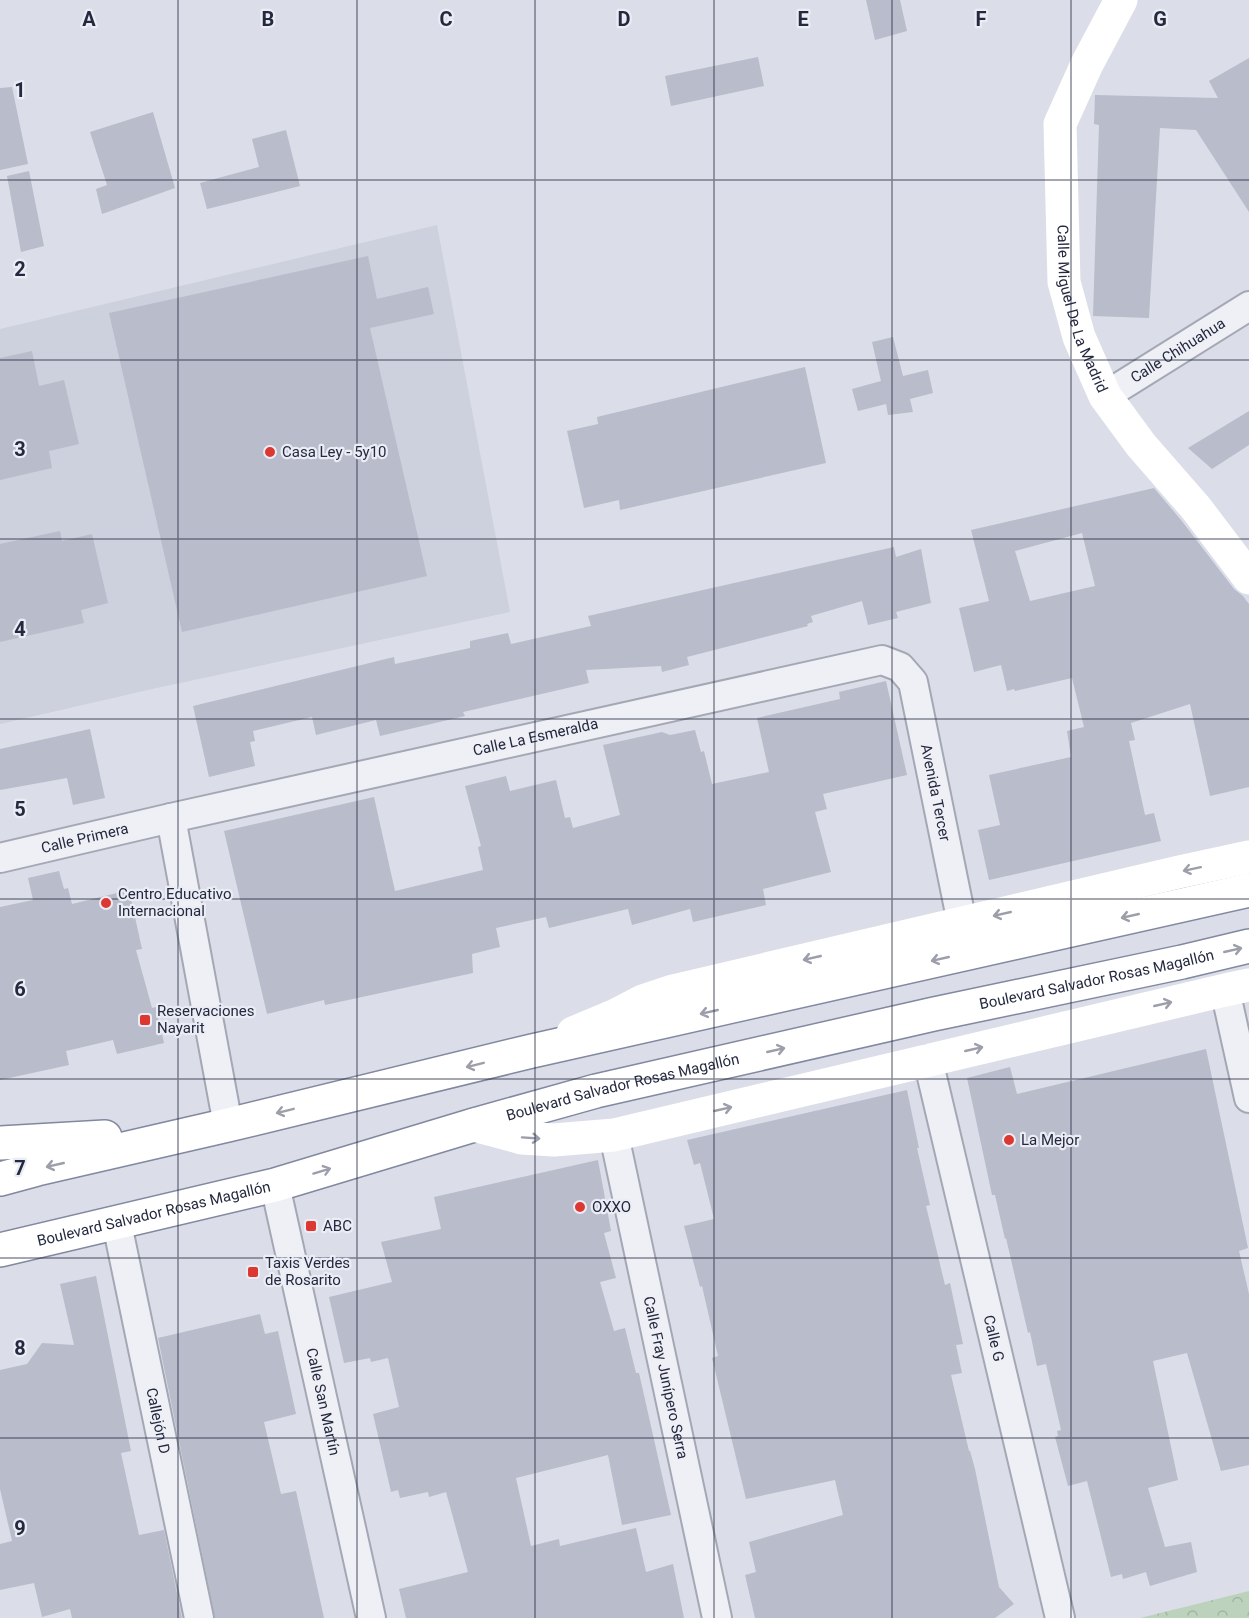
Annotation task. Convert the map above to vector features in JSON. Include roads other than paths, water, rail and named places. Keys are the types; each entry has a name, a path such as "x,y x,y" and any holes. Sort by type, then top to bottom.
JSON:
{"main road":[{"name":"Calle Miguel De La Madrid","path":"1121,0 1087,64 1060,124 1064,282 1078,337 1105,396 1141,445 1196,508 1249,578"},
{"path":"532,1051 643,1001 673,992 1249,857"},
{"path":"0,1179 532,1051 1249,890"},
{"name":"Boulevard Salvador Rosas Magallón","path":"0,1250 275,1185 596,1091 934,1014 1249,946"},
{"path":"474,1125 522,1138 554,1140 614,1135 1237,987"},
{"path":"0,1143 191,1133"}],"street":[{"name":"Calle Chihuahua","path":"1105,396 1249,306"},
{"name":"Calle La Esmeralda","path":"171,818 882,660 900,667"},
{"name":"Avenida Tercer","path":"900,667 913,682 962,923"},
{"name":"Calle Primera","path":"0,858 171,818"},
{"path":"171,818 228,1125"},
{"path":"1237,987 1249,1098"},
{"name":"Calle G","path":"928,1060 1060,1618"},
{"name":"Calle Fray Junípero Serra","path":"614,1135 717,1618"},
{"name":"Calle San Martín","path":"275,1185 370,1618"},
{"name":"Callejón D","path":"117,1224 199,1618"}],"place":[{"name":"Casa Ley - 5y10","path":"270,452"},
{"name":"Centro Educativo Internacional","path":"106,903"},
{"name":"Reservaciones Nayarit","path":"145,1020"},
{"name":"La Mejor","path":"1009,1140"},
{"name":"OXXO","path":"580,1207"},
{"name":"ABC","path":"311,1226"},
{"name":"Taxis Verdes de Rosarito","path":"253,1272"}]}
